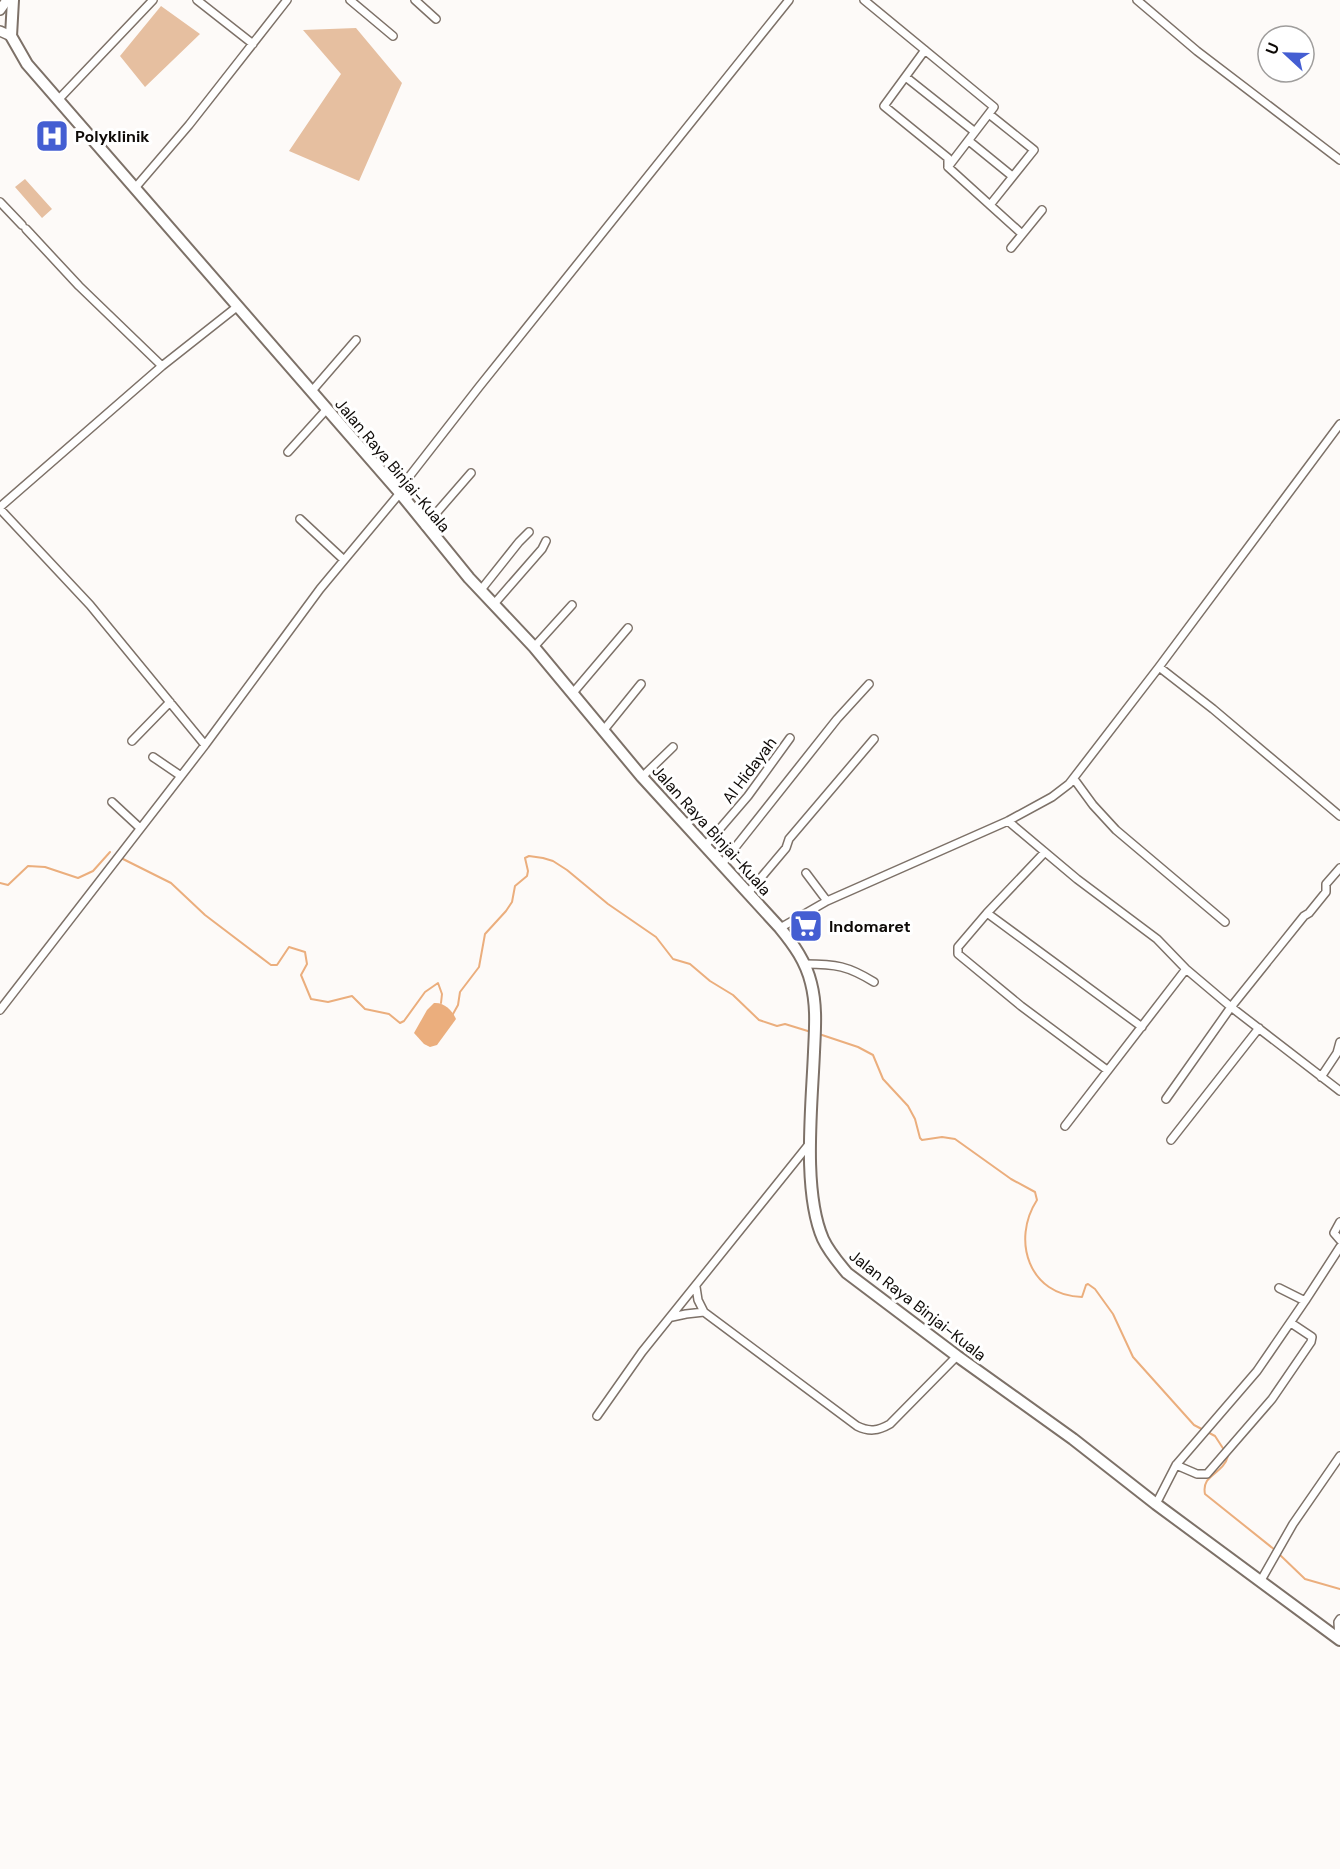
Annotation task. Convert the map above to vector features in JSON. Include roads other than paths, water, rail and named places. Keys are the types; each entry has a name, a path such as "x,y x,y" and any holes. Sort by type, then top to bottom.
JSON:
{"main road":[{"path":"11,36 13,0"},
{"name":"Jalan Raya Binjai-Kuala","path":"11,36 27,64 399,492 480,591 534,647 642,777 780,928 805,964 812,985 815,1008 810,1143 814,1209 823,1239 834,1258 847,1273 1340,1640"}],"street":[{"path":"0,10 7,0"},
{"path":"58,99 153,0"},
{"path":"197,0 253,44"},
{"path":"135,188 287,0"},
{"path":"350,0 393,36"},
{"path":"415,0 436,19"},
{"path":"0,1010 486,378 789,0"},
{"path":"864,0 994,107 948,166"},
{"path":"1137,0 1197,51 1340,160"},
{"path":"0,31 11,36"},
{"path":"925,50 907,78 884,106 948,158 948,166 1022,234"},
{"path":"907,78 975,132"},
{"path":"990,114 1034,150 990,205"},
{"path":"969,141 1012,176"},
{"path":"0,202 79,286 162,366"},
{"path":"1011,248 1042,210"},
{"path":"205,745 90,604 0,508 162,366 238,306"},
{"path":"311,392 356,340"},
{"path":"288,452 326,410"},
{"path":"780,928 827,901 1008,821 1052,797 1074,779 1340,424"},
{"path":"425,526 471,474"},
{"path":"300,519 344,560"},
{"path":"480,591 529,532"},
{"path":"494,604 542,549 546,541"},
{"path":"534,647 572,605"},
{"path":"572,694 628,628"},
{"path":"1159,667 1213,709 1340,816"},
{"path":"603,731 641,684"},
{"path":"722,864 837,719 868,684"},
{"path":"132,741 170,702"},
{"name":"Al Hidayah","path":"705,846 748,796 790,738"},
{"path":"748,892 786,848 789,839 874,739"},
{"path":"642,777 673,747"},
{"path":"153,757 181,776"},
{"path":"1074,779 1093,805 1116,830 1225,922"},
{"path":"112,802 140,828"},
{"path":"1008,821 1157,939 1186,969 1231,1007 1340,1091"},
{"path":"1045,852 987,913 958,947 958,954 1107,1070"},
{"path":"1166,1099 1231,1007 1326,892 1326,884 1340,868"},
{"path":"806,873 827,901"},
{"path":"987,913 1142,1027"},
{"path":"805,964 844,967 855,970 874,982"},
{"path":"1065,1126 1186,969"},
{"path":"1172,1140 1259,1028"},
{"path":"1321,1077 1337,1053 1340,1042"},
{"path":"597,1416 642,1352 810,1143"},
{"path":"1340,1222 1334,1233 1340,1240"},
{"path":"1156,1504 1176,1465 1257,1371 1292,1323 1340,1247"},
{"path":"696,1287 698,1300 704,1312 857,1426 868,1431 882,1429 890,1424 957,1356"},
{"path":"1279,1288 1305,1301"},
{"path":"672,1317 704,1312"},
{"path":"1176,1465 1197,1474 1207,1474 1272,1399 1311,1342 1312,1337 1292,1323"},
{"path":"1260,1582 1293,1524 1340,1456"},
{"path":"1340,1619 1338,1622 1340,1640"}],"waterway":[{"path":"0,883 8,885 28,866 45,867 78,878 93,871 110,852"},
{"path":"453,1014 458,1005 460,992 479,967 485,934 512,902 515,886 527,876 525,858 529,856 553,861 567,870 608,904 656,937 673,959 690,964 710,981 733,995 759,1020 777,1026 785,1024 811,1032"},
{"path":"123,859 171,883 205,915 271,965 277,965 289,947 305,952 307,964 301,975 311,999 328,1002 352,996 365,1009 389,1014 400,1023 404,1021 425,992 438,983 442,994 441,1003"},
{"path":"819,1034 858,1047 873,1055 883,1079 908,1106 922,1140 942,1137 955,1139 1011,1179 1035,1192 1037,1200 1029,1216 1026,1248 1030,1263 1038,1276 1049,1287 1064,1294 1082,1297 1088,1284 1095,1289 1113,1314 1133,1357 1194,1425 1215,1436 1228,1456 1222,1467 1206,1482 1205,1494 1275,1550"},
{"path":"1279,1554 1305,1579 1340,1589"}],"place":[{"name":"Polyklinik","path":"52,136"},
{"name":"Indomaret","path":"806,926"}]}
